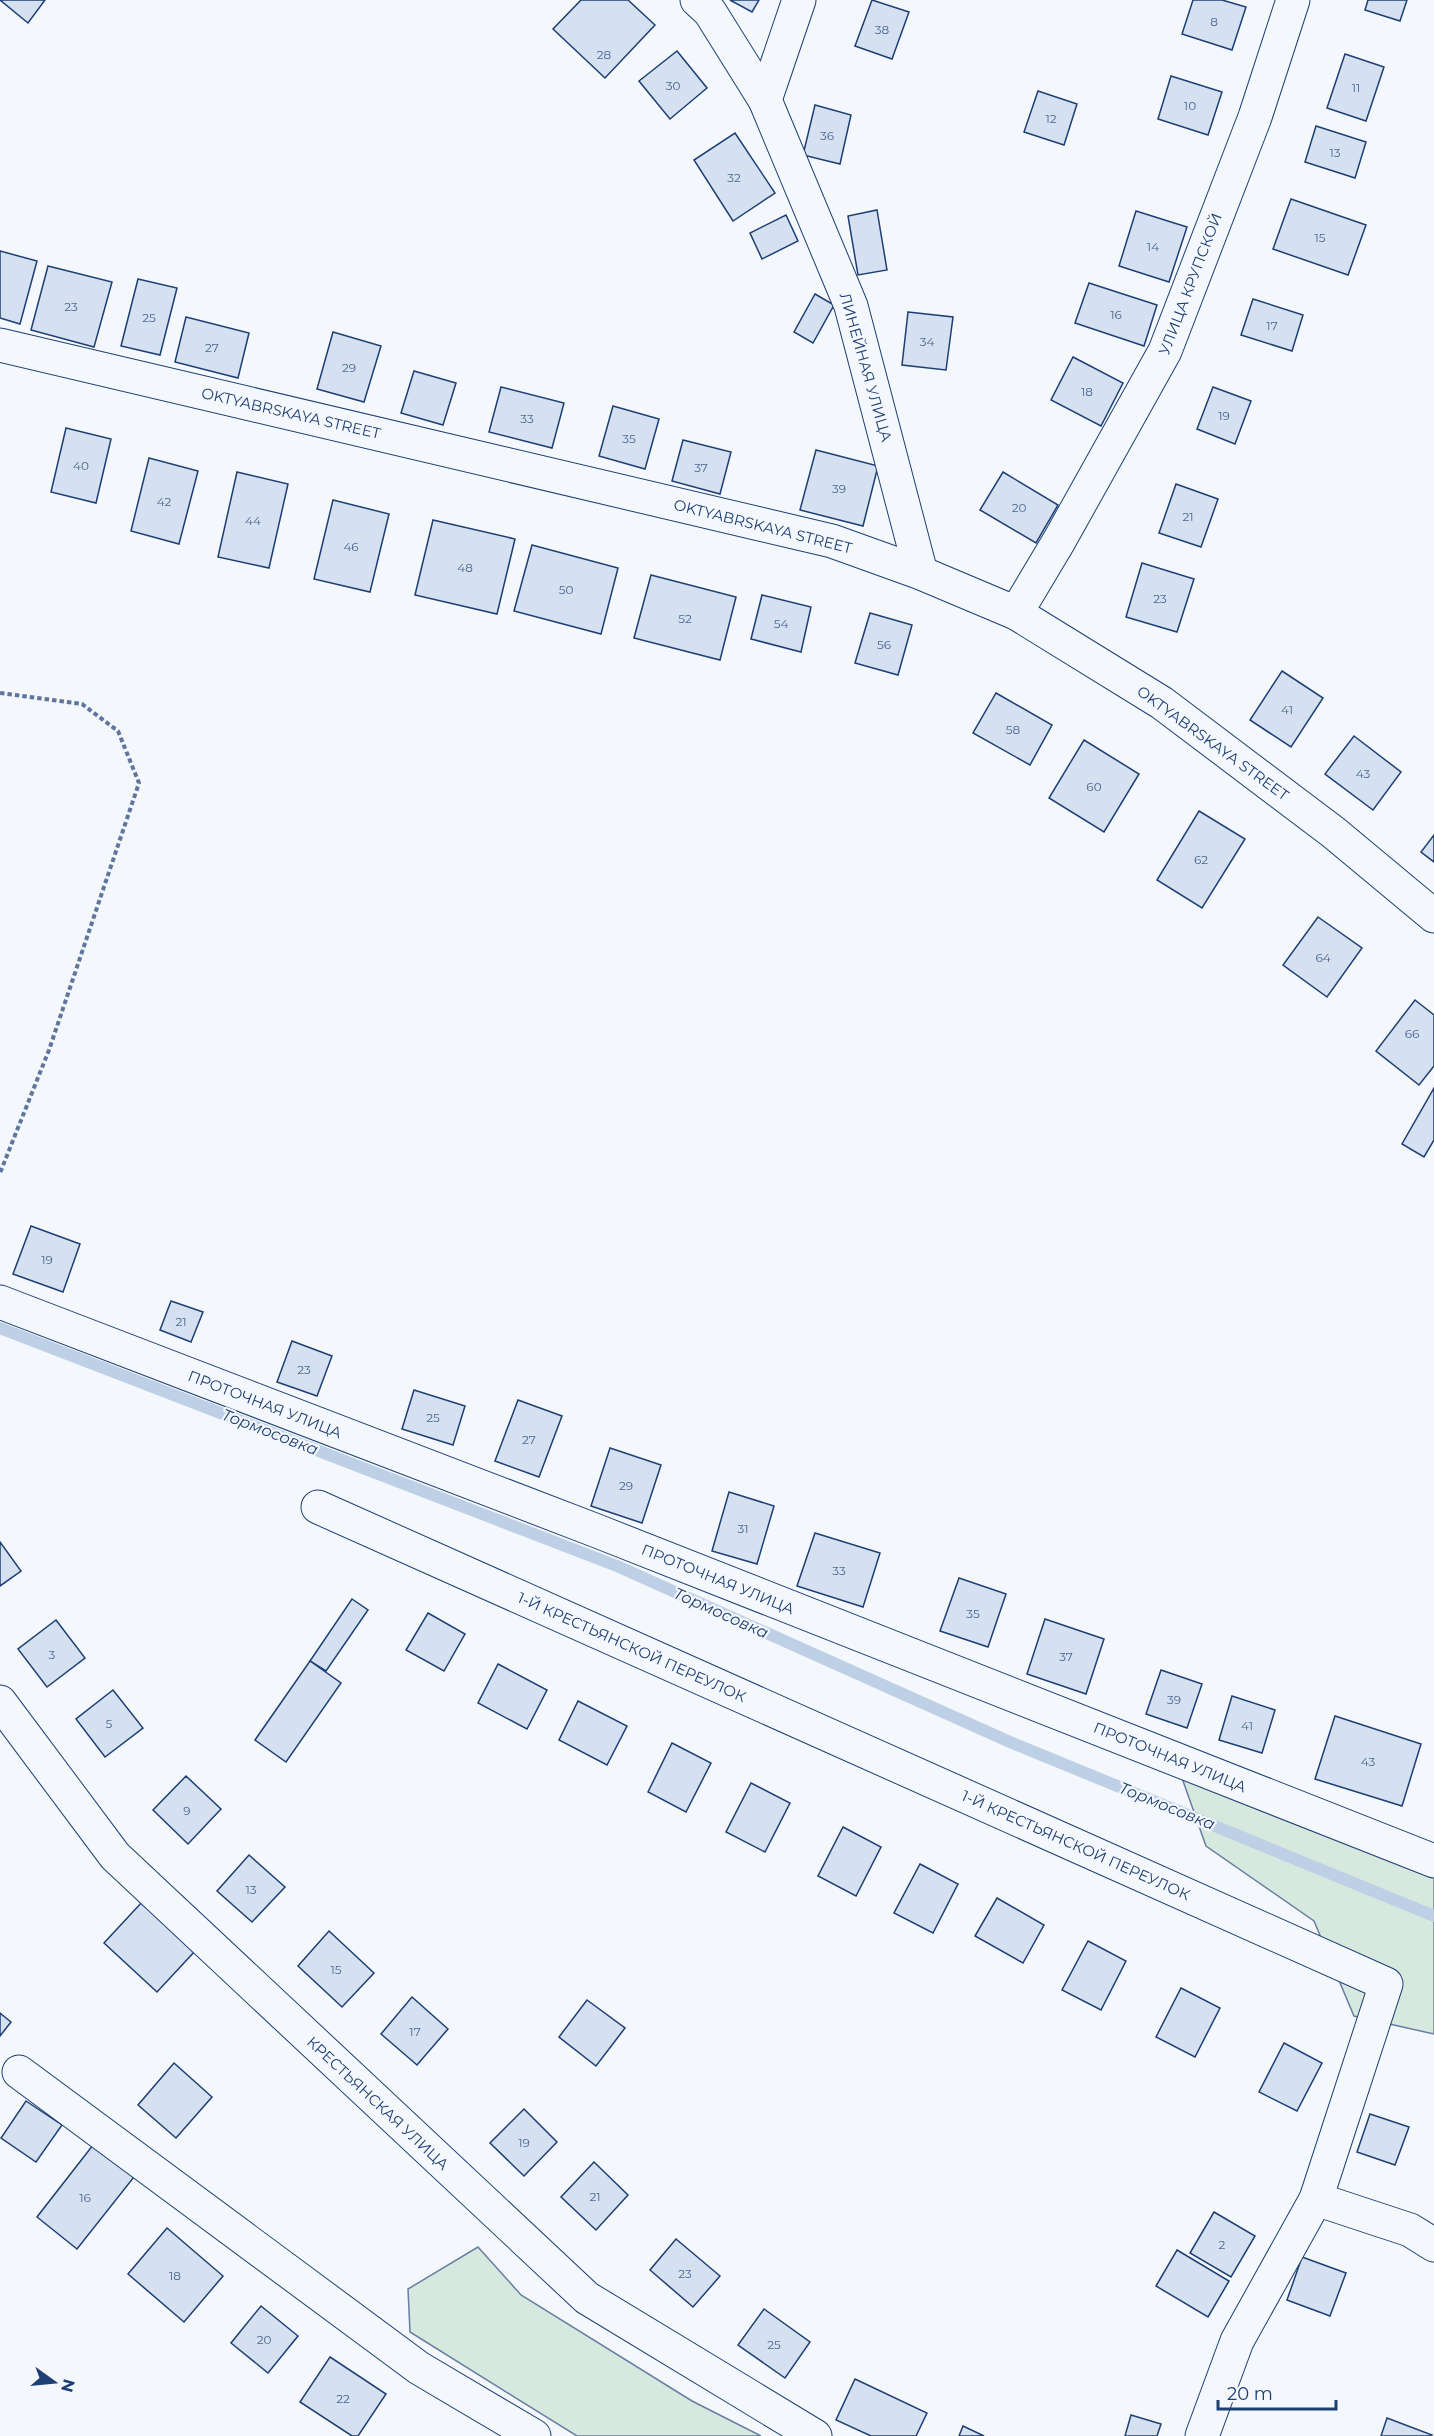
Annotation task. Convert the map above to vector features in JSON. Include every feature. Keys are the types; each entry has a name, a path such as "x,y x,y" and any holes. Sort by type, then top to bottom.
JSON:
{"street":[{"name":"ЛИНЕЙНАЯ УЛИЦА","path":"697,0 710,12 765,100 851,306 921,573"},
{"path":"765,100 799,0"},
{"name":"УЛИЦА КРУПСКОЙ","path":"1016,614 1166,351 1255,117 1293,0"},
{"name":"OKTYABRSKAYA STREET","path":"0,345 832,541 921,573 1016,614 1162,703 1333,831 1434,916"},
{"name":"ПРОТОЧНАЯ УЛИЦА","path":"0,1302 597,1531 1434,1861"},
{"name":"1-Й КРЕСТЬЯНСКОЙ ПЕРЕУЛОК","path":"318,1507 1386,1984 1316,2199 1237,2341 1202,2436"},
{"name":"КРЕСТЬЯНСКАЯ УЛИЦА","path":"0,1702 115,1856 587,2298 815,2436"},
{"path":"19,2072 418,2368 534,2436"},
{"path":"1316,2199 1410,2230 1434,2245"}],"path":[{"path":"0,693 82,704 118,731 139,783 49,1050 0,1173"}],"shaded area":[{"path":"1182,1778 1434,1874 1434,2034 1354,2016 1314,1921 1206,1846"},
{"path":"478,2247 521,2295 692,2401 761,2436 577,2436 410,2332 408,2289"}],"building":[{"path":"0,0 45,0 28,23"},
{"path":"581,0 628,0 655,25 605,78 553,29"},
{"path":"730,0 759,0 752,12"},
{"path":"872,0 909,12 892,59 855,46"},
{"path":"1193,0 1222,0 1246,7 1232,50 1182,34"},
{"path":"1368,0 1407,0 1400,21 1365,10"},
{"path":"677,51 707,88 670,119 639,81"},
{"path":"1345,54 1384,67 1366,121 1327,108"},
{"path":"1171,76 1222,92 1208,135 1158,119"},
{"path":"1038,91 1077,104 1064,145 1024,132"},
{"path":"815,105 851,115 840,164 803,155"},
{"path":"1316,126 1366,142 1355,178 1305,162"},
{"path":"735,133 775,193 733,221 694,160"},
{"path":"1291,199 1366,225 1348,275 1273,249"},
{"path":"877,210 887,270 858,275 848,216"},
{"path":"1136,211 1187,227 1169,282 1119,266"},
{"path":"786,215 798,241 762,259 750,233"},
{"path":"0,251 37,261 20,324 0,318"},
{"path":"48,266 112,282 94,347 31,330"},
{"path":"138,279 177,288 160,355 121,346"},
{"path":"1089,283 1157,305 1144,346 1075,323"},
{"path":"815,294 834,305 813,343 794,332"},
{"path":"1253,299 1303,315 1292,351 1241,335"},
{"path":"908,312 953,317 946,370 902,365"},
{"path":"186,317 249,333 238,378 175,362"},
{"path":"333,332 381,346 364,402 317,389"},
{"path":"1073,357 1123,383 1101,426 1051,400"},
{"path":"414,371 456,383 443,425 401,413"},
{"path":"501,387 564,403 552,448 489,432"},
{"path":"1213,387 1251,401 1235,444 1197,429"},
{"path":"613,406 659,419 645,469 599,456"},
{"path":"66,428 111,439 96,503 51,492"},
{"path":"683,440 731,452 720,494 672,481"},
{"path":"816,450 878,466 863,526 800,510"},
{"path":"149,458 198,471 179,544 131,531"},
{"path":"237,472 288,484 269,568 218,557"},
{"path":"1003,472 1058,505 1036,543 980,510"},
{"path":"1176,484 1218,499 1201,547 1159,533"},
{"path":"333,500 389,514 370,592 314,579"},
{"path":"433,520 515,539 497,614 415,595"},
{"path":"532,545 618,568 601,634 514,611"},
{"path":"1142,563 1194,579 1177,632 1126,617"},
{"path":"651,575 736,597 720,660 634,638"},
{"path":"762,595 811,607 801,652 751,639"},
{"path":"870,613 912,625 898,675 855,663"},
{"path":"1282,671 1323,698 1291,747 1250,720"},
{"path":"996,693 1052,725 1030,765 973,733"},
{"path":"1354,736 1401,772 1373,810 1325,774"},
{"path":"1084,740 1139,774 1104,832 1049,798"},
{"path":"1199,811 1245,839 1202,908 1157,880"},
{"path":"1434,835 1434,862 1421,852"},
{"path":"1318,917 1362,948 1327,997 1283,965"},
{"path":"1415,1000 1434,1015 1434,1066 1419,1085 1376,1051"},
{"path":"1434,1088 1434,1140 1424,1157 1402,1144"},
{"path":"31,1226 80,1244 63,1292 13,1274"},
{"path":"171,1301 203,1312 191,1342 160,1330"},
{"path":"292,1341 332,1356 317,1396 277,1382"},
{"path":"414,1390 465,1406 453,1445 402,1429"},
{"path":"518,1400 562,1416 539,1477 495,1461"},
{"path":"610,1448 661,1465 642,1523 591,1506"},
{"path":"729,1492 774,1506 757,1564 712,1551"},
{"path":"815,1533 880,1553 863,1607 797,1586"},
{"path":"0,1542 21,1571 0,1586"},
{"path":"959,1578 1006,1594 988,1647 940,1631"},
{"path":"352,1599 368,1610 326,1671 310,1661"},
{"path":"428,1613 465,1634 444,1671 406,1650"},
{"path":"1045,1619 1104,1639 1086,1694 1027,1674"},
{"path":"56,1620 85,1658 47,1687 18,1649"},
{"path":"310,1661 341,1683 286,1762 255,1740"},
{"path":"498,1664 547,1690 527,1729 478,1703"},
{"path":"1161,1670 1202,1684 1187,1728 1146,1714"},
{"path":"113,1690 143,1728 105,1757 76,1719"},
{"path":"1232,1696 1275,1710 1262,1753 1219,1740"},
{"path":"578,1701 627,1726 607,1765 559,1740"},
{"path":"1335,1716 1421,1744 1402,1806 1315,1779"},
{"path":"672,1743 711,1763 686,1812 648,1792"},
{"path":"186,1776 221,1809 188,1844 153,1810"},
{"path":"751,1783 790,1803 765,1852 726,1832"},
{"path":"843,1827 881,1847 856,1896 818,1876"},
{"path":"249,1855 285,1887 252,1922 217,1891"},
{"path":"920,1864 958,1884 933,1933 894,1913"},
{"path":"997,1898 1044,1925 1023,1963 975,1936"},
{"path":"143,1901 196,1950 157,1992 104,1943"},
{"path":"329,1931 374,1973 342,2007 298,1966"},
{"path":"1088,1941 1126,1961 1101,2010 1062,1990"},
{"path":"1181,1988 1220,2008 1195,2057 1156,2037"},
{"path":"412,1997 448,2029 417,2065 381,2034"},
{"path":"587,2000 625,2028 596,2066 559,2037"},
{"path":"0,2013 11,2022 0,2036"},
{"path":"1284,2043 1322,2063 1297,2111 1259,2092"},
{"path":"174,2063 212,2097 176,2138 138,2105"},
{"path":"26,2101 62,2125 36,2162 1,2138"},
{"path":"524,2109 557,2142 524,2176 490,2143"},
{"path":"1370,2114 1409,2127 1395,2165 1357,2152"},
{"path":"93,2145 134,2177 77,2249 37,2217"},
{"path":"594,2162 628,2195 596,2230 561,2197"},
{"path":"1214,2212 1255,2236 1231,2277 1190,2253"},
{"path":"167,2228 223,2276 184,2322 128,2274"},
{"path":"676,2239 720,2276 693,2307 650,2270"},
{"path":"1177,2250 1229,2281 1208,2317 1156,2286"},
{"path":"1302,2257 1346,2273 1330,2316 1287,2300"},
{"path":"261,2306 298,2336 268,2373 231,2343"},
{"path":"764,2309 810,2342 785,2378 738,2345"},
{"path":"330,2357 386,2394 358,2436 352,2436 300,2402"},
{"path":"855,2379 927,2413 916,2436 871,2436 836,2420"},
{"path":"1131,2415 1161,2424 1157,2436 1125,2436"},
{"path":"1387,2418 1432,2435 1381,2436"},
{"path":"963,2426 984,2436 959,2436"}],"waterway":[{"name":"Тормосовка","path":"0,1328 617,1566 1010,1742 1434,1916"}]}
